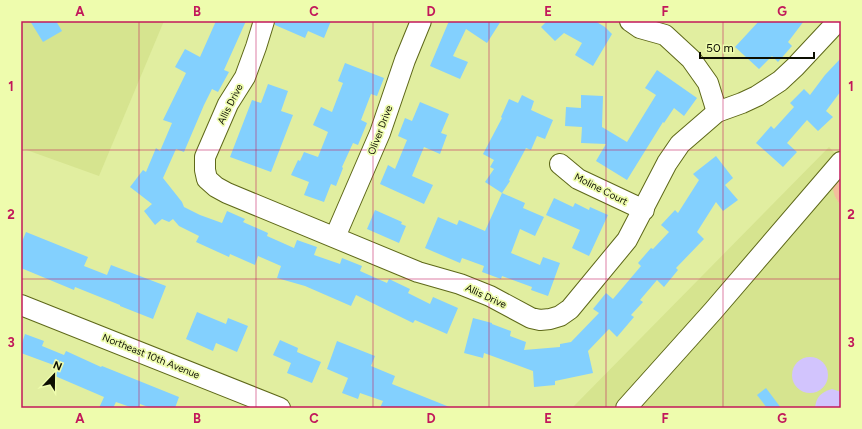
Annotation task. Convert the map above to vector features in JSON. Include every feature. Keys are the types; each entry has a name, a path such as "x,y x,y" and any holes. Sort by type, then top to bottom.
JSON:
{"street":[{"name":"Allis Drive","path":"264,21 245,77 228,104 206,157 205,170 207,179 216,187 227,193 418,272 460,284 478,291 531,318 540,320 560,316 570,309 627,240 644,210 667,163 680,144 717,112"},
{"name":"Oliver Drive","path":"335,237 380,133 405,60 421,21"},
{"path":"639,23 665,35 691,59 708,83 717,112 757,96 780,81 838,21"},
{"path":"626,408 713,311 841,162"},
{"name":"Moline Court","path":"560,164 578,179 644,210"},
{"name":"Northeast 10th Avenue","path":"21,305 280,408"}],"shaded area":[{"path":"21,21 164,21 99,176 21,148"},
{"path":"829,147 841,159 835,197 841,206 841,408 572,408"},
{"path":"841,177 841,206 835,197 832,186"},
{"path":"810,357 823,362 828,375 823,388 810,393 797,388 792,375 797,362"},
{"path":"832,389 841,392 841,408 815,408 820,396"}],"building":[{"path":"30,21 56,21 62,31 43,42"},
{"path":"216,21 246,21 224,70 229,72 218,92 212,89 184,152 176,149 163,178 182,202 184,207 222,223 227,211 245,219 243,222 268,233 267,236 294,248 297,240 317,247 314,255 340,264 342,258 362,266 360,271 387,283 389,279 410,289 408,293 430,304 433,297 458,308 447,334 415,320 413,323 356,295 351,306 305,286 277,278 281,266 258,256 255,265 230,254 229,257 196,242 199,236 179,226 173,219 169,222 162,219 155,225 144,211 152,204 130,187 143,170 146,172 156,148 160,151 172,123 163,120 186,73 175,67 185,49 200,57"},
{"path":"275,21 331,21 324,38 308,31 305,38 275,25"},
{"path":"449,21 501,21 487,43 466,29 453,56 468,62 460,79 430,66"},
{"path":"544,21 595,21 605,27 612,34 593,66 575,55 582,43 564,33 555,41 541,27 546,22"},
{"path":"759,21 804,21 788,42 792,46 778,62 772,56 759,69 735,47"},
{"path":"841,58 841,91 826,111 833,117 818,131 807,120 787,143 797,152 783,167 756,143 771,126 774,129 794,107 790,103 804,89 810,95 825,75"},
{"path":"345,63 384,78 377,96 371,94 361,120 367,123 358,145 353,143 342,167 343,168 336,186 331,184 324,202 304,195 309,182 291,175 298,160 300,161 304,152 318,157 328,132 313,125 321,107 332,112 343,83 338,81"},
{"path":"657,70 697,98 684,116 674,108 664,123 663,122 627,180 596,161 606,144 581,143 582,127 565,126 566,107 581,108 581,95 603,96 602,127 627,142 656,95 645,88"},
{"path":"268,84 288,91 281,111 293,115 271,172 230,157 252,100 261,103"},
{"path":"522,95 534,101 531,110 553,120 545,139 537,136 531,150 526,148 509,180 510,181 502,193 485,182 494,169 490,167 494,160 483,154 502,118 501,117 509,99 518,103"},
{"path":"420,102 449,114 441,133 447,135 440,154 424,147 412,176 433,185 424,204 380,184 388,165 395,169 407,140 398,136 405,118 412,121"},
{"path":"716,156 733,178 725,185 738,200 723,211 716,202 697,232 704,239 676,268 678,270 664,287 657,280 640,300 643,302 631,315 634,317 617,337 609,329 588,351 593,373 555,381 555,385 534,387 533,371 484,353 483,358 464,353 473,318 492,323 511,331 510,336 526,342 524,350 560,347 560,344 571,342 599,313 593,309 606,293 613,299 641,266 638,263 651,248 653,249 669,232 661,225 675,210 678,213 699,180 693,174"},
{"path":"502,193 525,203 523,208 544,217 535,236 520,229 511,253 540,265 543,257 560,263 548,296 531,290 532,287 502,276 501,279 482,272 484,266 462,258 460,263 425,248 438,217 457,225 459,220 485,231"},
{"path":"554,198 573,207 575,203 589,210 590,207 608,215 589,256 572,248 580,230 546,215"},
{"path":"375,210 402,222 401,224 406,226 399,243 367,229"},
{"path":"26,232 88,257 84,266 107,275 111,265 166,286 153,319 75,287 74,290 21,268 21,244"},
{"path":"197,312 226,324 228,318 248,326 237,352 216,343 213,351 186,339"},
{"path":"25,334 44,341 42,346 64,355 66,351 101,367 102,366 179,397 175,408 151,408 140,404 139,408 133,408 116,402 113,408 99,408 104,397 55,376 59,367 21,353 21,346"},
{"path":"280,340 298,348 297,352 321,362 312,383 287,373 291,363 273,355"},
{"path":"337,341 375,356 371,366 395,376 392,384 452,408 380,408 383,401 360,393 358,399 342,393 348,378 327,369"},
{"path":"766,388 781,408 767,408 757,395"}]}
